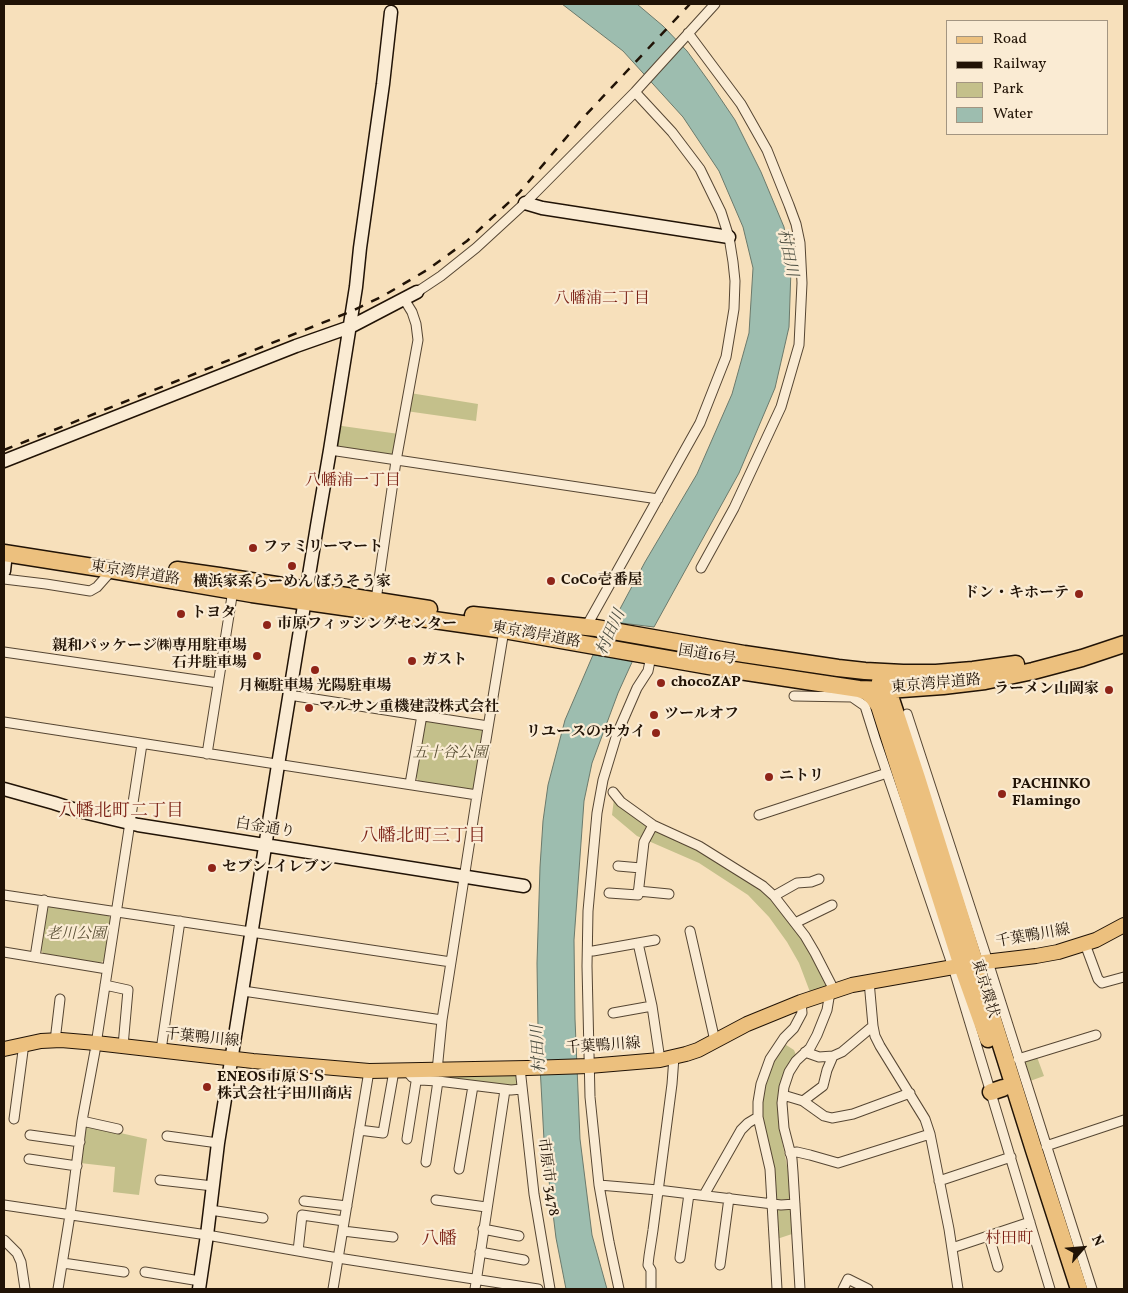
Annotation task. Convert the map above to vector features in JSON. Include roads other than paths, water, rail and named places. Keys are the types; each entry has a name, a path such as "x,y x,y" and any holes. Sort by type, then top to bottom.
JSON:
{"highway":[{"name":"東京湾岸道路","path":"5,550 219,576 306,595 362,610 504,630 591,634"},
{"name":"東京湾岸道路","path":"5,550 233,590 376,600 438,610 525,620 574,633 591,634 720,668 859,689 958,685 1033,671 1124,644"},
{"name":"東京湾岸道路","path":"650,649 865,671 936,673 1020,664 1071,652 1124,635"},
{"name":"国道16号","path":"650,649 877,681 885,688"},
{"path":"885,688 888,679 898,672"},
{"name":"東京環状","path":"885,688 883,699 902,756 909,799"},
{"name":"東京環状","path":"885,688 970,964 997,1090 1068,1289"},
{"name":"東京環状","path":"859,689 873,697 879,706 909,799 970,964 1031,1141 1079,1289"}],"main road":[{"name":"千葉鴨川線","path":"4,1049 47,1040 96,1043 232,1058 438,1076 523,1068 588,1066 667,1058 698,1050 747,1024 832,991 869,981 1058,952 1096,940 1124,926"}],"street":[{"path":"4,461 350,327 417,292 476,248 525,203 635,92 715,4"},
{"path":"145,1272 199,1285 218,1143 350,327 391,12"},
{"path":"688,33 741,104 767,150 796,224 800,243 802,283 799,345 781,408 734,508 701,568"},
{"path":"591,634 658,499 700,423 726,357 734,309 733,262 722,212 700,169 672,132 635,92"},
{"path":"525,203 542,208 729,237"},
{"path":"376,600 396,461 418,340 412,312 404,299"},
{"path":"330,450 658,499"},
{"path":"4,572 5,550"},
{"path":"4,578 90,591 97,587 112,570"},
{"path":"207,754 233,590"},
{"path":"426,1162 438,1076 442,1020 504,630"},
{"path":"619,1289 600,1185 590,1097 588,1066 588,911 597,813 603,780 617,734 637,688 648,671 650,649"},
{"path":"4,652 218,684"},
{"path":"290,695 488,726"},
{"path":"794,696 852,697 865,706 945,943 970,964 999,996 1092,1289"},
{"path":"907,714 979,934 970,964"},
{"path":"410,784 422,715"},
{"path":"4,722 477,795"},
{"path":"58,1289 82,1121 131,824 142,744"},
{"path":"759,814 887,773"},
{"name":"白金通り","path":"4,789 131,824 524,886"},
{"path":"613,792 622,802 653,825 699,846 764,886 795,923 815,953 832,991 817,1035 810,1048 796,1061 789,1072 784,1087 782,1103 784,1128 793,1172 800,1289"},
{"path":"609,893 638,895 644,842 653,825"},
{"path":"618,866 641,868"},
{"path":"774,896 797,883 810,882 819,878"},
{"path":"638,891 669,894"},
{"path":"4,895 451,962"},
{"path":"35,957 44,900"},
{"path":"795,923 832,905"},
{"path":"161,1050 180,922"},
{"path":"690,930 715,1040"},
{"path":"593,951 655,940"},
{"path":"638,943 672,1084 648,1265 651,1270 651,1289"},
{"path":"1085,944 1098,979 1102,983 1124,977"},
{"path":"4,952 107,969"},
{"path":"869,981 875,1036 925,1119 930,1134 958,1289"},
{"path":"105,986 128,990 123,1046"},
{"path":"243,991 442,1020"},
{"path":"55,1041 60,1000"},
{"path":"777,1289 770,1170 758,1117 758,1102 761,1084 770,1059 784,1038 794,1028 802,1013 801,1002"},
{"path":"613,1013 652,1006"},
{"path":"805,1052 819,1057 833,1056 842,1052 873,1026"},
{"path":"1018,1059 1096,1035"},
{"path":"14,1119 23,1044"},
{"path":"803,1101 823,1086 833,1056"},
{"name":"市原市 3478","path":"523,1068 522,1089 534,1194 550,1289"},
{"path":"334,1289 369,1071"},
{"path":"359,1130 383,1133 405,1073 416,1082 406,1139"},
{"path":"438,1076 473,1086 505,1090 522,1089"},
{"path":"459,1169 473,1086"},
{"path":"474,1289 505,1090"},
{"path":"997,1090 1011,1157 1050,1289"},
{"path":"784,1095 803,1101 824,1116 832,1118 853,1114 910,1093"},
{"path":"704,1195 741,1130 758,1117"},
{"path":"1046,1146 1124,1120"},
{"path":"82,1121 118,1130"},
{"path":"790,1153 797,1152 838,1163 930,1134"},
{"path":"30,1135 80,1142"},
{"path":"168,1136 218,1143"},
{"path":"939,1181 1011,1157"},
{"path":"29,1159 76,1166"},
{"path":"160,1180 213,1186"},
{"path":"600,1185 781,1205 795,1204"},
{"path":"680,1258 689,1194"},
{"path":"720,1265 729,1198"},
{"path":"436,1200 486,1207"},
{"path":"304,1201 347,1206"},
{"path":"4,1204 538,1289"},
{"path":"210,1210 263,1218"},
{"path":"298,1251 302,1215 393,1238"},
{"path":"952,1248 1030,1222"},
{"path":"483,1229 519,1236"},
{"path":"989,1236 998,1267"},
{"path":"4,1240 17,1253 21,1262 25,1289"},
{"path":"480,1252 524,1260"},
{"path":"62,1263 124,1272"},
{"path":"843,1289 848,1279 868,1289"}],"water":[{"name":"村田川","path":"562,4 637,4 663,26 687,51 735,120 761,172 784,227 791,269 789,327 775,388 739,473 654,627 613,622 645,562 697,474 732,394 749,333 753,268 743,227 719,171 683,117 623,51"},
{"name":"村田川","path":"593,655 633,660 618,693 592,763 584,801 574,940 580,1139 592,1235 607,1289 566,1289 556,1238 544,1140 538,1029 537,963 540,867 548,785 565,720"}],"railway":[{"path":"4,450 352,311 383,296 427,270 467,241 519,193 582,119 690,4"}],"place":[{"name":"ファミリーマート","path":"253,548"},
{"name":"横浜家系らーめん ぼうそう家","path":"292,566"},
{"name":"CoCo壱番屋","path":"551,581"},
{"name":"ドン・キホーテ","path":"1079,594"},
{"name":"トヨタ","path":"181,614"},
{"name":"市原フィッシングセンター","path":"267,625"},
{"name":"親和パッケージ㈱専用駐車場 石井駐車場","path":"257,656"},
{"name":"ガスト","path":"412,661"},
{"name":"月極駐車場 光陽駐車場","path":"315,670"},
{"name":"chocoZAP","path":"661,683"},
{"name":"ラーメン山岡家","path":"1109,690"},
{"name":"マルサン重機建設株式会社","path":"309,708"},
{"name":"ツールオフ","path":"654,715"},
{"name":"リユースのサカイ","path":"656,733"},
{"name":"ニトリ","path":"769,777"},
{"name":"PACHINKO Flamingo","path":"1002,794"},
{"name":"セブン-イレブン","path":"212,868"},
{"name":"ENEOS市原ＳＳ 株式会社宇田川商店","path":"207,1087"}],"district":[{"name":"八幡浦二丁目","path":"602,300"},
{"name":"八幡浦一丁目","path":"353,482"},
{"name":"八幡北町二丁目","path":"121,813"},
{"name":"八幡北町三丁目","path":"423,838"},
{"name":"村田町","path":"1009,1240"},
{"name":"八幡","path":"439,1241"}],"park label":[{"name":"五十谷公園","path":"450,754"},
{"name":"老川公園","path":"76,935"}]}
